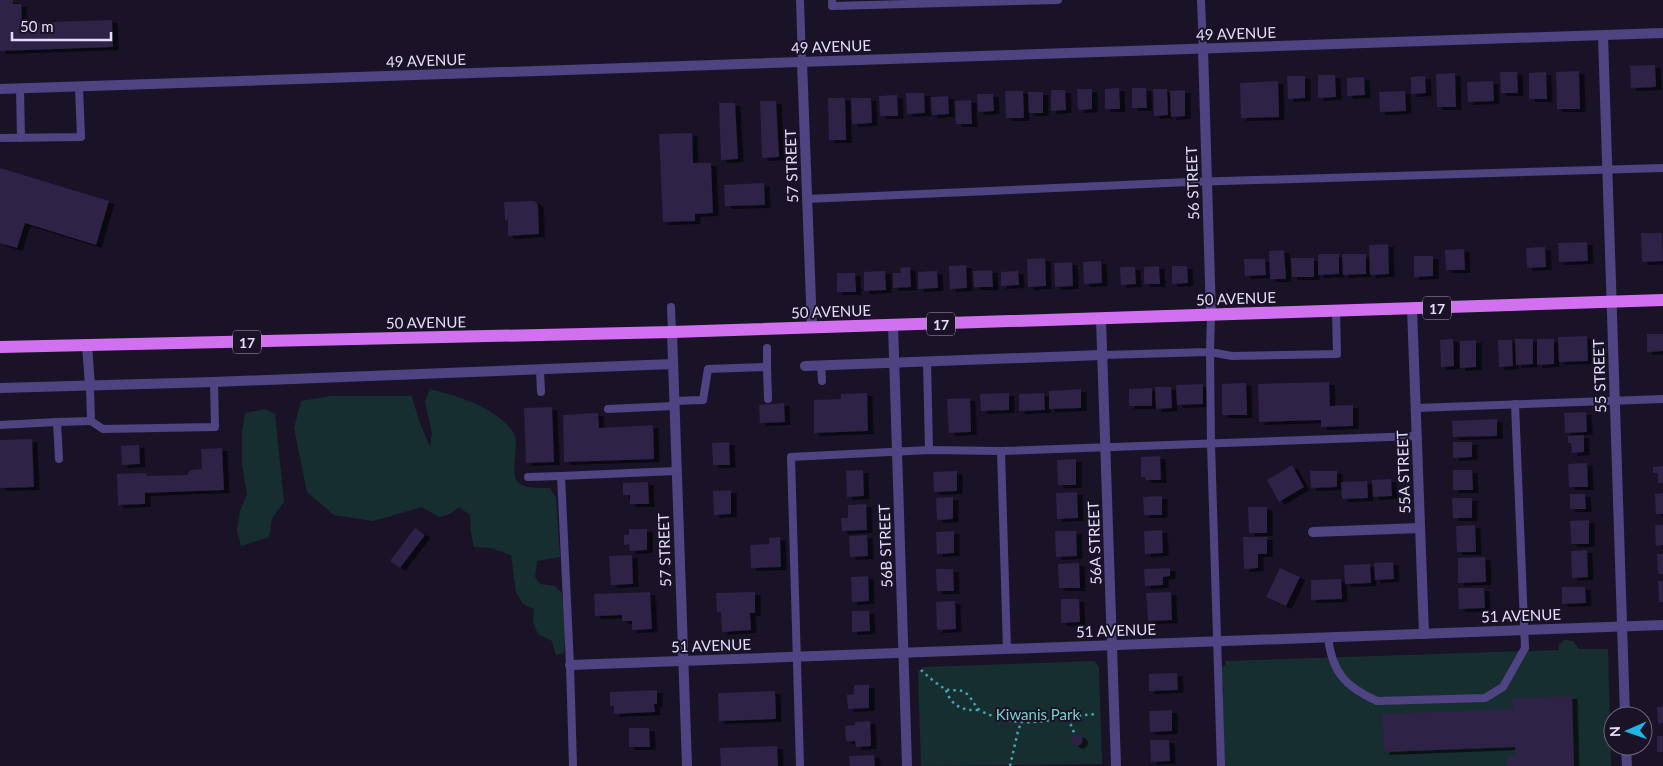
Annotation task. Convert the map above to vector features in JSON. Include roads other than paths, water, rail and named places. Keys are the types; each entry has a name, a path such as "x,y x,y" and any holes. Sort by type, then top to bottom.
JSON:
{"main road":[{"name":"50 AVENUE","path":"0,347 672,332 1663,300"}],"street":[{"name":"49 AVENUE","path":"0,90 1663,33"},
{"name":"55 STREET","path":"1603,36 1625,706"},
{"name":"56 STREET","path":"1202,49 1210,315"},
{"name":"57 STREET","path":"802,62 812,328"},
{"name":"55A STREET","path":"1412,308 1424,634"},
{"name":"56A STREET","path":"1101,319 1116,766"},
{"name":"56B STREET","path":"892,325 907,766"},
{"name":"57 STREET","path":"672,332 687,766"},
{"path":"87,344 90,386"},
{"path":"805,366 1102,355"},
{"path":"0,388 214,382 673,364"},
{"path":"1313,532 1420,528"},
{"name":"51 AVENUE","path":"570,665 1663,625"}],"lane":[{"path":"800,0 802,62"},
{"path":"832,0 832,6 1058,0"},
{"path":"1201,0 1202,49"},
{"path":"0,138 81,137 79,87"},
{"path":"20,89 21,138"},
{"path":"807,199 1206,182 1663,168"},
{"path":"671,307 672,332"},
{"path":"1102,355 1210,352 1232,356 1337,354 1336,311"},
{"path":"1210,315 1211,444 1221,766"},
{"path":"767,348 768,399"},
{"path":"927,361 929,450"},
{"path":"822,365 822,381"},
{"path":"608,409 703,400 708,369 767,367"},
{"path":"540,370 541,392"},
{"path":"0,424 91,421 103,430 215,427 214,382"},
{"path":"90,386 91,421"},
{"path":"1416,408 1663,399"},
{"path":"1328,637 1330,654 1339,674 1348,684 1362,694 1377,701 1486,698 1503,687 1525,648 1515,404"},
{"path":"57,422 59,459"},
{"path":"800,766 791,457 929,450 1001,451 1417,436"},
{"path":"1001,451 1007,649"},
{"path":"528,477 676,471"},
{"path":"561,476 573,766"}],"park label":[{"name":"Kiwanis Park","path":"1038,714"}]}
